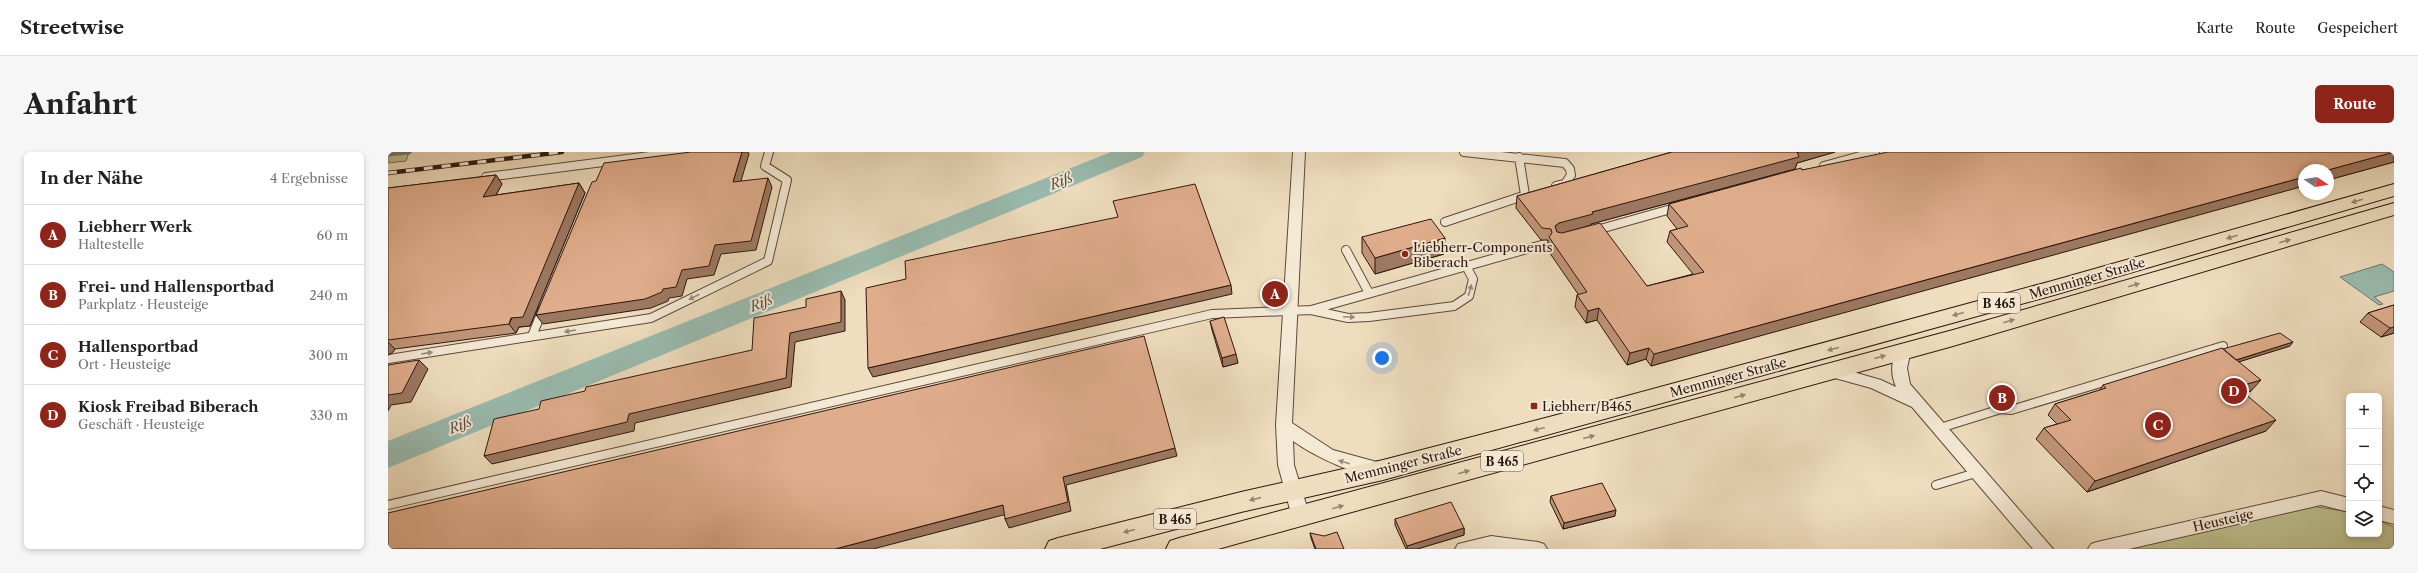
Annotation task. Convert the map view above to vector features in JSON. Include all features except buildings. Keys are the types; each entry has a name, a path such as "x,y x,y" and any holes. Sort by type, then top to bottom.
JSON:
{"main road":[{"name":"Memminger Straße","path":"1058,549 1293,490 1382,470 2054,288 2394,190"},
{"name":"Memminger Straße","path":"1179,549 1301,517 1904,350 2394,209"}],"street":[{"path":"1299,152 1284,425 1286,465 1301,517"},
{"path":"1904,350 1899,365 1899,378 1919,405 1980,472 2044,549"},
{"path":"1829,370 1876,384 1919,405"},
{"path":"1284,425 1312,447 1335,459 1382,470"},
{"name":"Heusteige","path":"2097,549 2321,498 2346,504"},
{"path":"2382,513 2394,517"},
{"path":"1464,549 1486,543 1510,543 1538,549"}],"lane":[{"path":"476,179 603,165 681,152"},
{"path":"388,359 651,318 768,261 787,180 765,166 769,152"},
{"path":"1464,152 1565,163 1570,168 1571,175 1565,184 1545,189"},
{"path":"1814,169 1875,152"},
{"path":"1445,222 1528,194 1519,157"},
{"path":"1581,234 1685,205"},
{"path":"1311,310 1545,244"},
{"path":"1346,250 1369,293"},
{"path":"388,505 1212,314 1311,310 1348,318 1415,312 1454,306 1469,296 1472,279 1466,266"},
{"path":"532,336 547,300"},
{"path":"1940,428 2001,409 2010,410 2223,346"},
{"path":"1936,485 1980,472"}],"green space":[{"path":"388,152 409,152 406,161 388,163"},
{"path":"2306,505 2346,512 2346,537 2382,537 2382,522 2394,527 2394,549 2114,549"}],"water":[{"path":"2382,264 2394,272 2394,291 2374,297 2383,304 2379,305 2340,277"}],"waterway":[{"path":"388,154 409,152"},
{"name":"Riß","path":"388,455 1133,152"}],"railway":[{"path":"388,173 562,152"}],"place":[{"name":"Liebherr-Components Biberach","path":"1405,254"},
{"name":"Liebherr Werk","path":"1275,294"},
{"name":"Kiosk Freibad Biberach","path":"2234,391"},
{"name":"Frei- und Hallensportbad","path":"2002,398"},
{"name":"Liebherr/B465","path":"1534,406"},
{"name":"Hallensportbad","path":"2158,425"}]}
